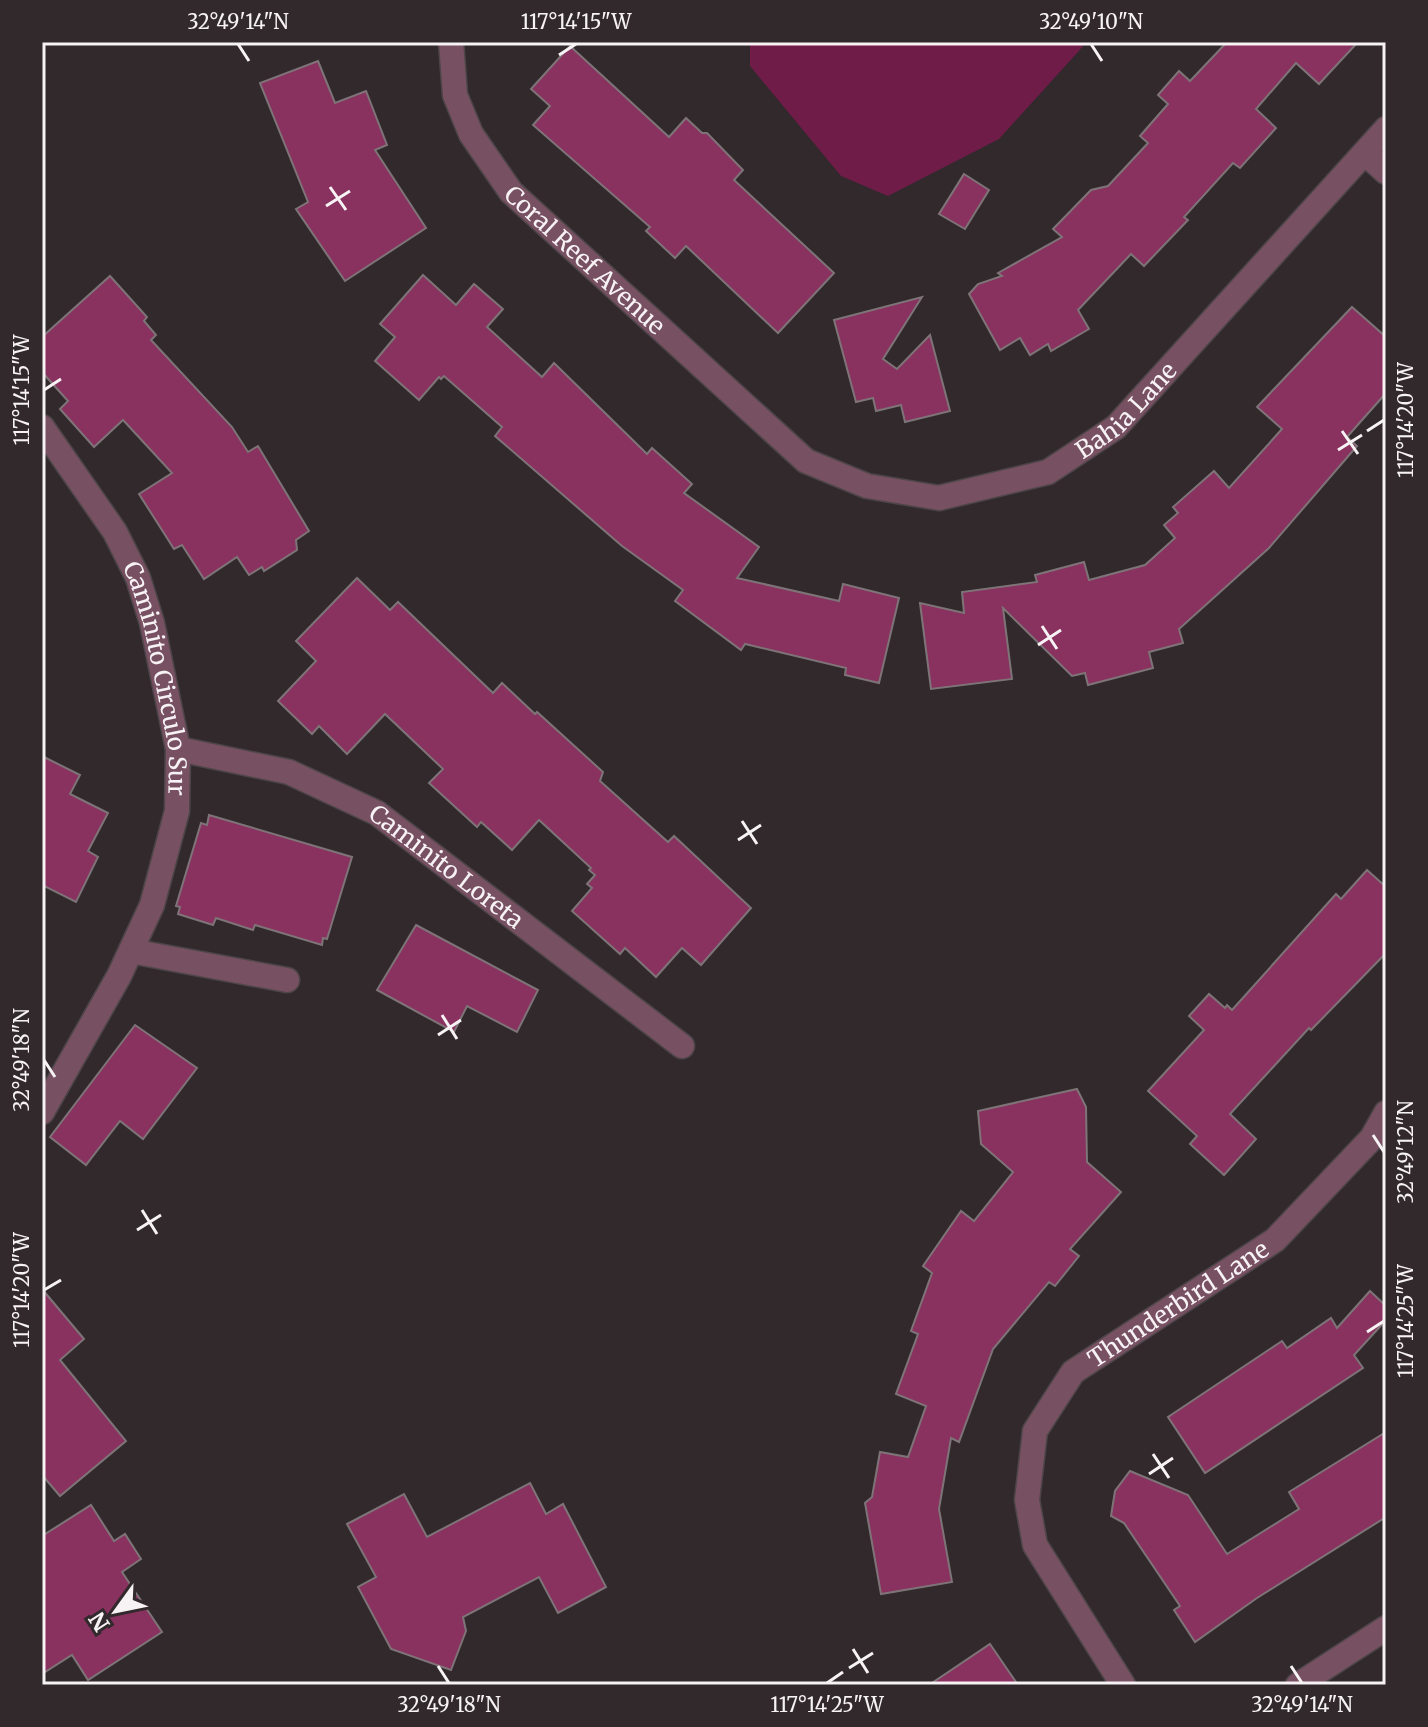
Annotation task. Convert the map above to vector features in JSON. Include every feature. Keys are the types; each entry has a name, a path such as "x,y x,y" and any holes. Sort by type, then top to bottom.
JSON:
{"street":[{"name":"Coral Reef Avenue","path":"451,42 455,95 471,134 511,192 782,437"},
{"name":"Bahia Lane","path":"782,437 806,461 867,486 939,498 1048,472 1116,427 1386,129"},
{"path":"1365,153 1386,172"},
{"name":"Caminito Circulo Sur","path":"42,427 115,532 138,578 152,623 178,749 177,811 152,905 131,951 42,1112"},
{"name":"Caminito Loreta","path":"178,749 289,772 377,813 682,1046"},
{"path":"131,951 287,980"},
{"name":"Thunderbird Lane","path":"1123,1685 1035,1545 1027,1500 1035,1431 1073,1372 1275,1240 1372,1138 1386,1113"},
{"path":"1298,1685 1386,1628"}],"shaded area":[{"path":"750,42 1087,42 999,139 888,196 841,176 750,66"}],"building":[{"path":"1227,42 1358,42 1319,84 1296,63 1256,109 1276,128 1240,168 1233,163 1184,217 1188,220 1144,266 1131,254 1078,310 1089,329 1051,351 1048,344 1030,355 1020,338 1000,350 969,294 978,284 1002,276 998,273 1062,237 1053,229 1091,190 1108,186 1148,143 1140,136 1168,104 1158,95 1179,71 1190,81"},
{"path":"570,46 669,137 686,118 702,133 707,133 743,170 734,180 834,273 778,333 686,246 675,258 646,231 650,227 533,125 550,106 531,89"},
{"path":"318,61 335,103 366,91 387,145 375,150 426,228 345,281 296,209 308,202 260,83"},
{"path":"964,174 989,190 965,229 939,214"},
{"path":"423,275 456,305 474,284 503,309 487,327 542,377 554,363 647,454 652,448 692,484 684,493 759,547 737,578 839,601 843,584 899,598 879,683 845,675 846,668 745,644 741,650 675,601 683,590 622,546 495,436 502,427 444,376 439,377 419,400 375,361 395,337 380,324"},
{"path":"110,276 147,317 144,321 156,335 151,340 232,427 248,452 258,446 309,531 296,540 297,550 264,571 262,567 249,575 237,557 204,579 182,545 174,549 139,494 172,473 123,420 94,447 60,409 68,401 42,372 42,337"},
{"path":"922,297 883,359 897,369 930,335 950,411 905,422 901,405 876,411 873,398 856,402 834,320"},
{"path":"1352,307 1386,337 1386,393 1347,437 1357,446 1269,548 1179,629 1183,643 1149,652 1153,668 1088,685 1085,673 1072,676 1003,608 1012,679 931,689 920,603 964,613 962,592 1037,582 1035,575 1084,562 1089,580 1145,565 1175,538 1164,525 1178,513 1173,507 1214,471 1229,488 1282,429 1257,407"},
{"path":"357,578 390,610 398,602 493,693 502,683 535,714 537,712 603,772 600,781 668,842 674,836 751,908 701,965 682,948 656,977 625,948 620,954 572,911 592,888 587,884 595,875 589,870 591,868 539,820 512,850 481,822 477,827 429,783 443,769 385,714 347,754 319,726 312,734 278,701 316,661 296,641"},
{"path":"42,756 80,775 70,794 108,813 88,851 98,857 76,902 42,885"},
{"path":"209,815 352,857 327,939 323,938 322,945 255,925 253,930 216,918 213,925 178,914 180,907 176,906 201,823 207,825"},
{"path":"1367,870 1386,887 1386,953 1311,1030 1309,1028 1230,1114 1256,1139 1224,1175 1190,1144 1197,1136 1148,1091 1204,1030 1189,1016 1209,994 1232,1010 1336,894 1341,899"},
{"path":"416,925 538,990 517,1032 467,1006 454,1032 377,990"},
{"path":"135,1025 197,1068 143,1139 120,1121 86,1165 50,1137"},
{"path":"1077,1089 1086,1107 1087,1162 1121,1192 1070,1249 1079,1256 1055,1286 1049,1282 993,1349 959,1442 951,1438 939,1509 952,1582 881,1594 865,1503 872,1497 880,1452 908,1457 926,1406 896,1394 918,1334 911,1331 932,1273 923,1266 961,1211 974,1221 1013,1172 981,1144 978,1111"},
{"path":"42,1289 84,1339 60,1360 126,1441 60,1496 42,1475"},
{"path":"1370,1291 1386,1306 1386,1320 1354,1355 1363,1368 1205,1473 1168,1417 1282,1341 1287,1348 1331,1318 1337,1328"},
{"path":"1386,1432 1386,1517 1257,1598 1195,1642 1174,1610 1180,1606 1124,1523 1111,1516 1115,1491 1130,1471 1188,1495 1227,1554 1299,1509 1289,1492"},
{"path":"530,1483 546,1514 563,1504 606,1587 558,1613 539,1577 463,1617 466,1631 451,1670 391,1649 358,1587 376,1577 347,1524 404,1494 427,1537"},
{"path":"91,1505 114,1541 125,1534 141,1559 122,1572 162,1632 88,1680 72,1655 42,1674 42,1536"},
{"path":"990,1644 1018,1685 929,1685"}]}
